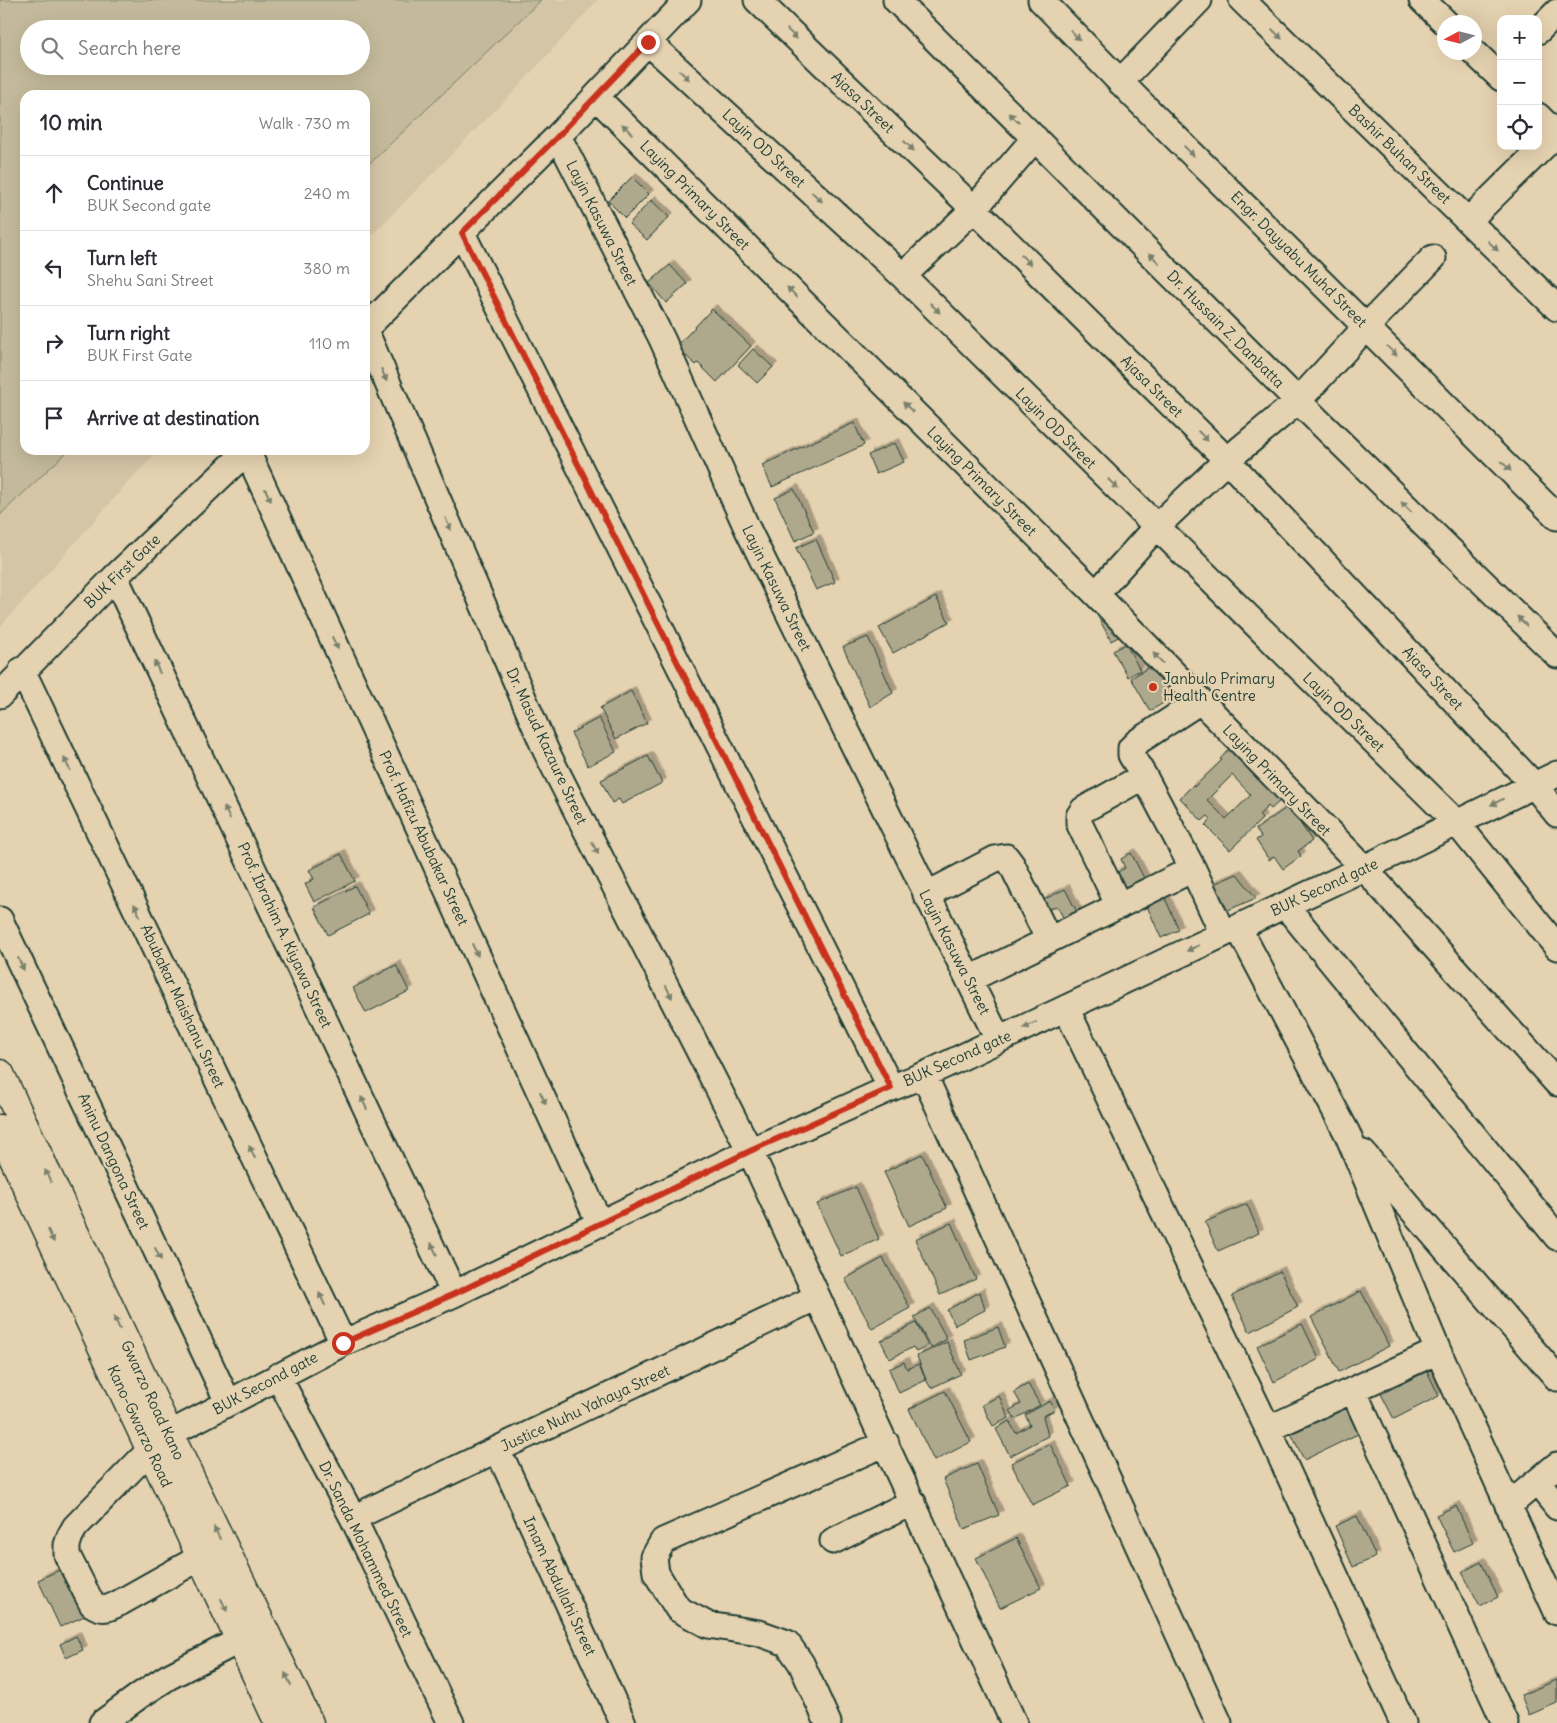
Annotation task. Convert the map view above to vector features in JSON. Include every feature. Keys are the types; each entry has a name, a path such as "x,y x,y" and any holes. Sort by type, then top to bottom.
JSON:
{"main road":[{"name":"Gwarzo Road Kano","path":"0,1074 160,1442 309,1723"},
{"name":"Kano-Gwarzo Road","path":"0,1128 160,1442 202,1557 279,1723"}],"street":[{"path":"370,325 558,136 688,0"},
{"name":"Ajasa Street","path":"757,0 974,209 1227,460 1534,785 1557,814"},
{"name":"Dr. Hussain Z. Danbatta","path":"896,0 1557,656"},
{"name":"Engr. Dayyabu Muhd Street","path":"1041,0 1120,82 1557,517"},
{"path":"1120,82 1199,0"},
{"name":"Bashir Buhan Street","path":"1242,0 1557,308"},
{"path":"1422,0 1437,15"},
{"path":"1542,27 1557,12"},
{"name":"Layin OD Street","path":"648,42 903,276 1456,822 1557,947"},
{"path":"1482,59 1497,72"},
{"name":"Laying Primary Street","path":"596,97 1096,594 1364,868 1557,1083"},
{"path":"1468,221 1556,134 1542,120"},
{"name":"Layin Kasuwa Street","path":"558,136 662,339 747,528 926,896 970,980 998,1039"},
{"path":"903,276 974,209 1035,138"},
{"path":"462,233 891,1088"},
{"path":"1096,594 1156,527 1227,460 1298,401 1433,258"},
{"name":"Dr. Masud Kazaure Street","path":"370,342 546,751 750,1151 1014,1723"},
{"name":"BUK First Gate","path":"0,695 22,670 115,577 243,455"},
{"name":"Prof. Hafizu Abubakar Street","path":"250,455 600,1224"},
{"name":"Prof. Ibrahim A. Kiyawa Street","path":"115,577 454,1294"},
{"name":"Abubakar Maishanu Street","path":"22,670 343,1343"},
{"path":"1200,701 1137,742 1131,748 1131,755 1193,869 1231,930 1347,1132 1438,1352 1557,1612"},
{"name":"BUK Second gate","path":"202,1557 121,1602 107,1609 99,1609 92,1604 67,1555 67,1544 76,1527 160,1442 228,1402 278,1376 343,1343 454,1294 750,1151 924,1074 1364,868 1557,774"},
{"path":"1119,906 1079,823 1079,816 1083,810 1144,776"},
{"path":"926,896 996,859 1006,857 1012,865 1049,940"},
{"path":"970,980 1193,869"},
{"path":"1285,905 1557,1237"},
{"name":"Aninu Dangona Street","path":"0,920 228,1402"},
{"path":"1066,1008 1268,1429 1403,1723"},
{"path":"924,1074 1219,1723"},
{"path":"1347,1132 1557,1378"},
{"name":"Justice Nuhu Yahaya Street","path":"352,1518 817,1297"},
{"path":"1268,1429 1438,1352"},
{"name":"Dr. Sanda Mohammed Street","path":"278,1376 352,1518 450,1723"},
{"path":"1353,1390 1505,1723"},
{"path":"828,1723 801,1663 787,1643 759,1633 708,1625 678,1609 656,1573 654,1557 663,1542 886,1443"},
{"name":"Imam Abdullahi Street","path":"498,1450 623,1723"},
{"path":"1508,1506 1557,1465"},
{"path":"1537,1482 1557,1507"},
{"path":"833,1541 913,1502"},
{"path":"102,1723 138,1696 168,1677 240,1640"}],"shaded area":[{"path":"0,0 598,0 517,88 370,237 370,90 20,90 20,455 154,455 0,627"},
{"path":"0,0 541,0 370,163 370,90 20,90 20,455 64,455 0,515"}],"building":[{"path":"632,177 649,194 625,218 608,201"},
{"path":"651,200 669,217 647,240 629,224"},
{"path":"670,265 687,284 666,303 649,283"},
{"path":"712,309 751,346 717,382 698,363 696,365 676,347"},
{"path":"753,349 773,367 757,383 738,365"},
{"path":"854,423 864,445 772,487 762,465"},
{"path":"895,443 904,462 876,474 868,455"},
{"path":"794,489 814,532 795,541 775,498"},
{"path":"816,539 835,582 816,590 796,548"},
{"path":"936,597 949,622 893,653 879,628"},
{"path":"1107,607 1122,635 1111,641 1096,613"},
{"path":"868,637 893,693 870,707 843,647"},
{"path":"1126,644 1140,670 1128,677 1113,651"},
{"name":"Janbulo Primary Health Centre","path":"1156,663 1175,696 1150,711 1131,678"},
{"path":"631,691 647,723 616,739 600,708"},
{"path":"599,718 616,752 588,766 571,733"},
{"path":"1230,748 1281,800 1271,809 1268,806 1259,815 1262,819 1230,850 1205,825 1211,819 1208,816 1202,821 1180,798 1222,760 1220,759","holes":["1232,775 1251,795 1226,819 1207,800"]},
{"path":"648,756 662,783 622,804 619,799 612,803 601,780"},
{"path":"1289,806 1312,841 1298,851 1301,856 1283,869 1274,856 1269,860 1256,840 1261,837 1256,829"},
{"path":"1131,853 1145,880 1124,891 1115,873 1125,868 1121,859"},
{"path":"341,854 355,881 314,902 305,884 314,879 309,870"},
{"path":"1237,874 1256,898 1219,914 1207,887"},
{"path":"355,886 369,914 328,935 314,907"},
{"path":"1065,889 1079,916 1066,923 1057,906 1048,910 1043,900"},
{"path":"1161,889 1179,930 1161,938 1143,897"},
{"path":"396,965 409,991 366,1013 353,988"},
{"path":"922,1154 947,1208 909,1226 884,1172"},
{"path":"856,1187 879,1239 841,1256 817,1204"},
{"path":"1247,1204 1259,1233 1218,1251 1205,1222"},
{"path":"951,1223 976,1279 940,1295 915,1239"},
{"path":"883,1258 910,1308 872,1329 845,1279"},
{"path":"1280,1271 1298,1307 1250,1332 1232,1296"},
{"path":"1361,1291 1389,1346 1339,1372 1311,1317"},
{"path":"980,1292 985,1310 955,1325 947,1310"},
{"path":"930,1308 947,1339 931,1348 914,1317"},
{"path":"916,1323 928,1346 916,1352 913,1347 890,1359 881,1341"},
{"path":"1302,1324 1319,1359 1274,1382 1257,1346"},
{"path":"998,1327 1005,1347 971,1360 964,1340"},
{"path":"947,1342 961,1374 931,1388 917,1356"},
{"path":"904,1362 907,1369 919,1364 926,1380 899,1393 889,1369"},
{"path":"1427,1371 1439,1396 1394,1419 1381,1394"},
{"path":"1028,1384 1040,1405 1015,1419 1010,1410 1021,1404 1014,1392"},
{"path":"945,1391 971,1442 934,1461 909,1409"},
{"path":"999,1396 1009,1418 993,1426 982,1405"},
{"path":"1050,1401 1055,1410 1043,1416 1048,1436 1010,1456 996,1429 1009,1421 1016,1433 1030,1425 1025,1415"},
{"path":"1345,1405 1358,1434 1304,1460 1290,1431"},
{"path":"1050,1444 1071,1486 1032,1505 1011,1463"},
{"path":"977,1464 999,1515 964,1529 943,1479"},
{"path":"1456,1506 1473,1543 1454,1552 1436,1515"},
{"path":"1357,1516 1376,1557 1353,1567 1335,1526"},
{"path":"1016,1538 1041,1588 1000,1608 976,1558"},
{"path":"1481,1562 1498,1597 1480,1606 1462,1572"},
{"path":"68,1566 89,1614 60,1627 38,1580"},
{"path":"76,1636 83,1650 66,1658 60,1644"},
{"path":"1557,1680 1557,1703 1529,1715 1521,1695"}],"place":[{"name":"Janbulo Primary Health Centre","path":"1153,687"}],"route":[{"path":"343,1343 454,1294 750,1151 891,1088 462,233 648,42"}]}
